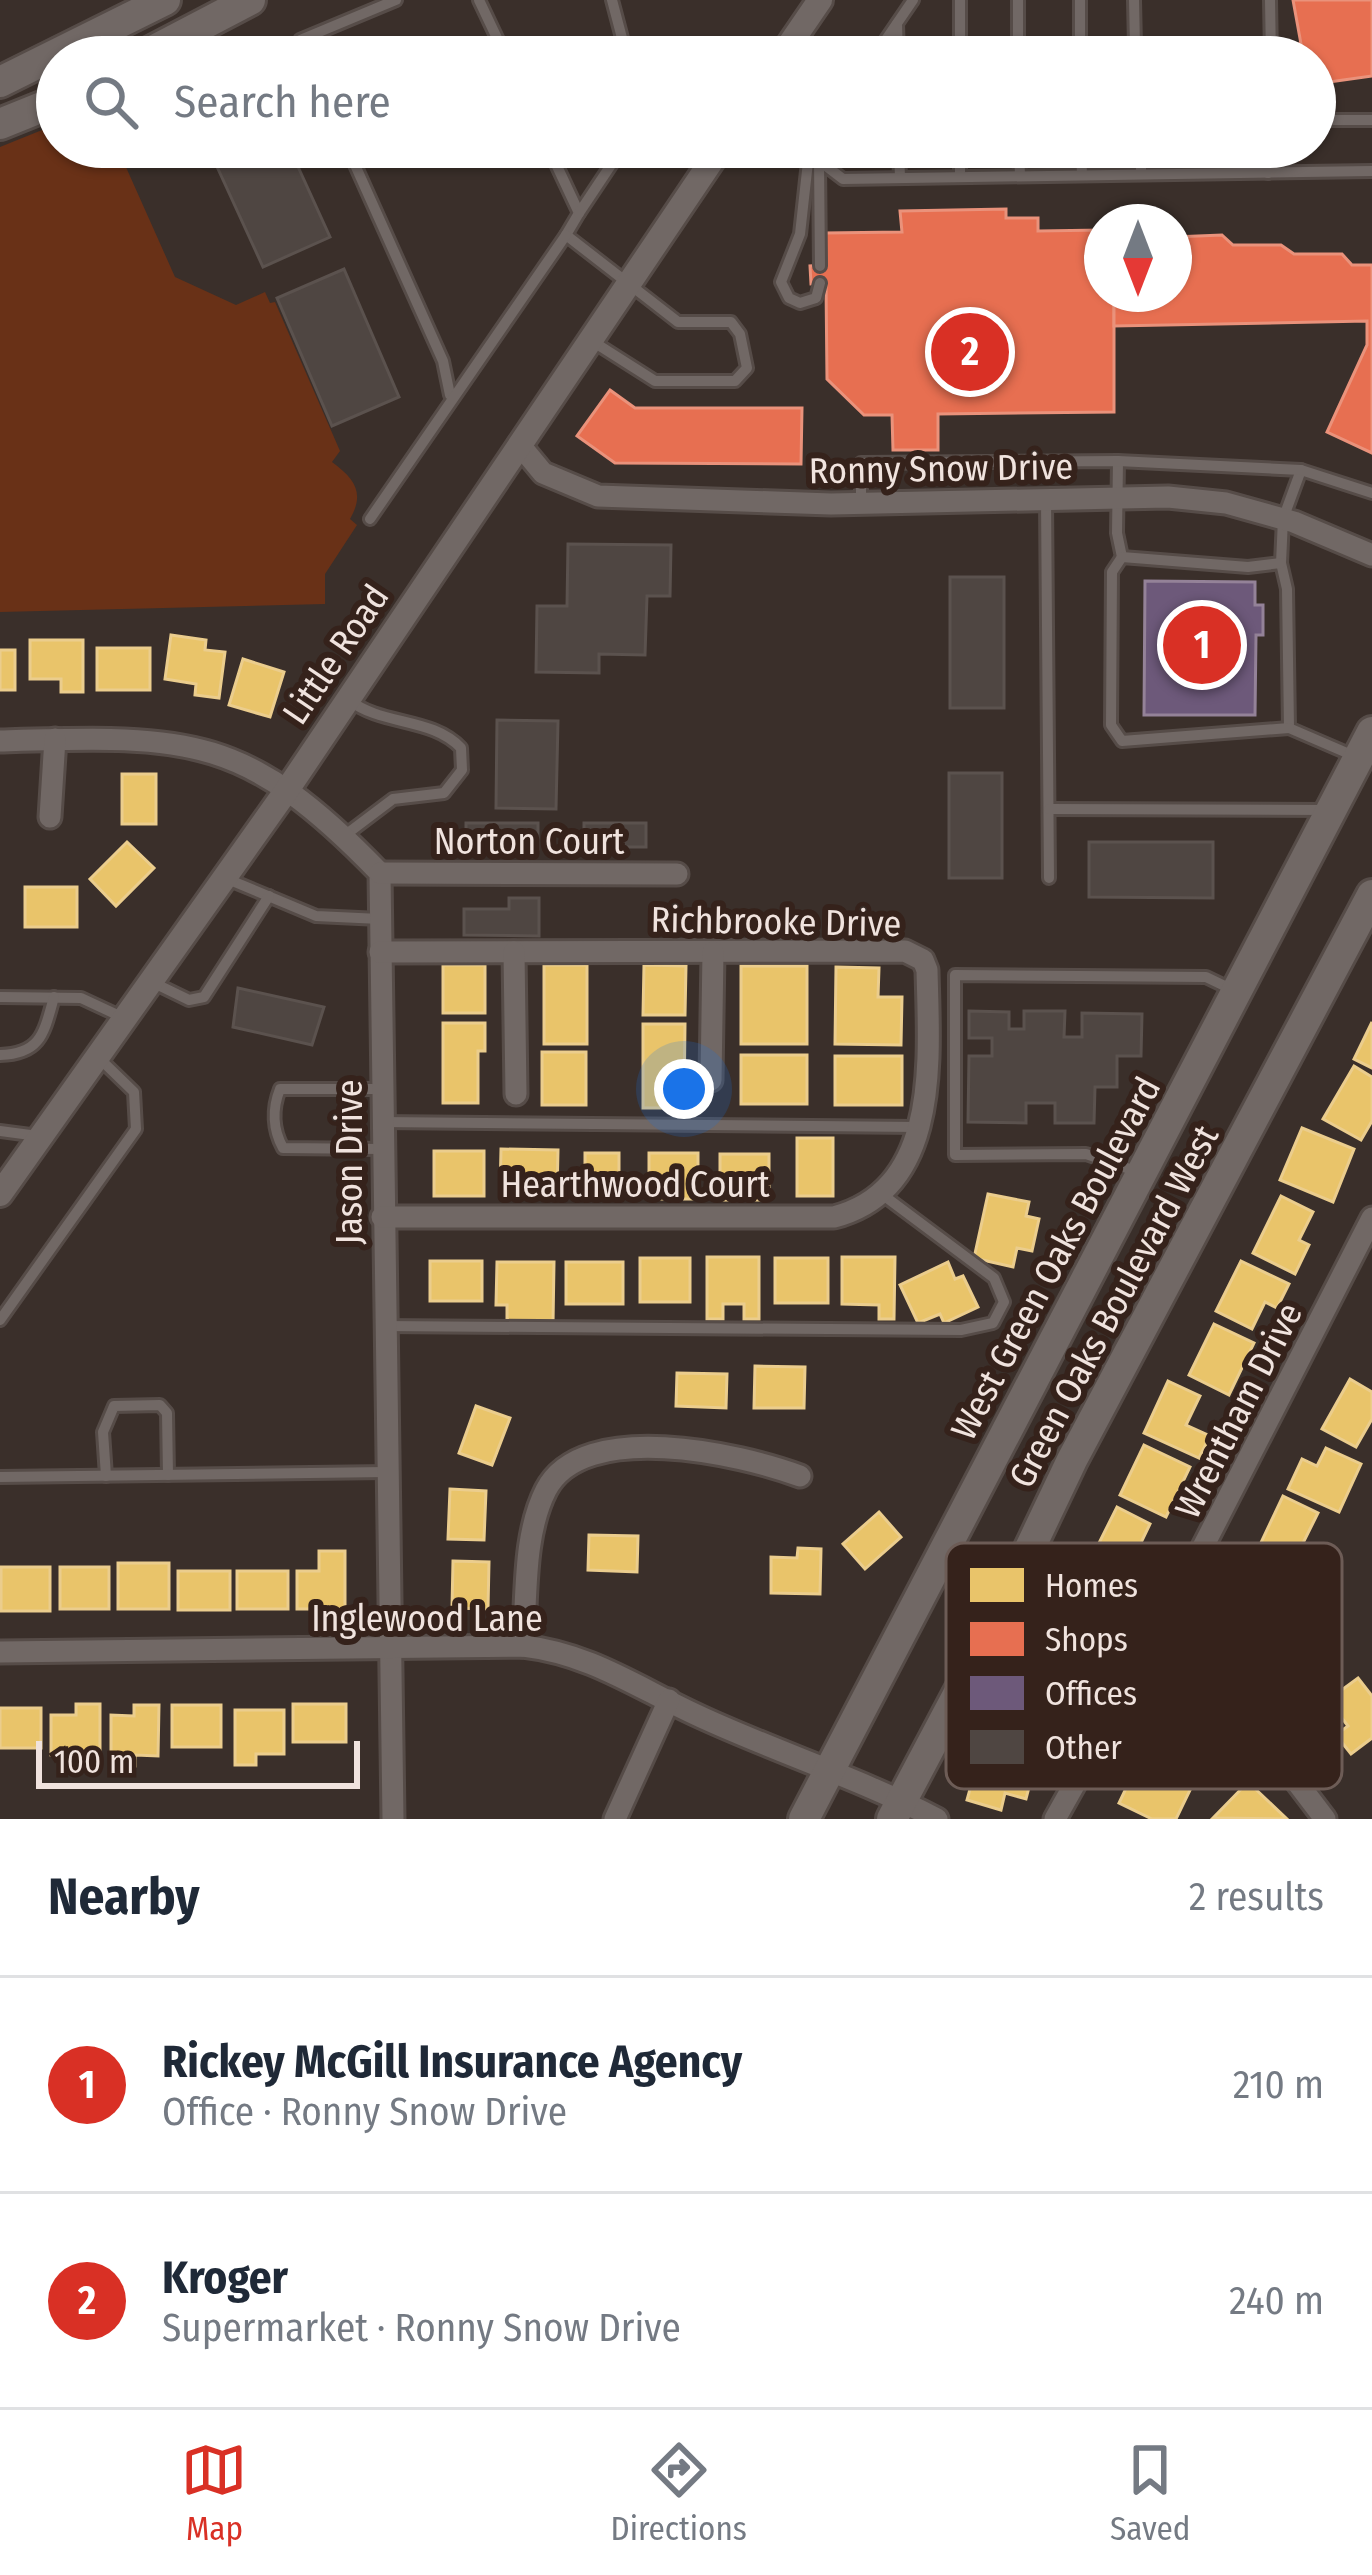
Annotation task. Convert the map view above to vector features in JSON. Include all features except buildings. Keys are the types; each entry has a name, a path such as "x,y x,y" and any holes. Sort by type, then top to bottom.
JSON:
{"main road":[{"path":"92,36 164,0"},
{"path":"181,36 250,0"},
{"path":"0,82 36,64"},
{"path":"0,124 36,109"},
{"name":"West Green Oaks Boulevard","path":"949,1543 1365,745"},
{"name":"Green Oaks Boulevard West","path":"1030,1543 1372,895"},
{"name":"West Green Oaks Boulevard","path":"804,1819 946,1549"},
{"name":"Green Oaks Boulevard West","path":"897,1810 946,1712"}],"street":[{"path":"796,36 820,0"},
{"name":"Little Road","path":"0,1194 289,787 707,168"},
{"name":"Ronny Snow Drive","path":"519,444 543,472 598,496 861,503 1117,498 1226,503 1283,519 1372,556"},
{"path":"0,741 130,737 185,743 245,764 289,787 380,873"},
{"path":"50,817 55,740"},
{"name":"Norton Court","path":"380,873 677,874"},
{"name":"Jason Drive","path":"380,873 393,1819"},
{"name":"Richbrooke Drive","path":"380,952 887,949 922,960 928,1036 918,1127 905,1167 883,1195"},
{"path":"514,952 516,1094"},
{"path":"711,1080 713,952"},
{"name":"Hearthwood Court","path":"382,1216 834,1216 861,1210 883,1195"},
{"name":"Wrentham Drive","path":"1205,1543 1372,1218"},
{"path":"523,1646 535,1523 548,1485 573,1465 602,1450 631,1445 770,1465 800,1476"},
{"name":"Inglewood Lane","path":"0,1652 390,1652 523,1646 561,1651 608,1666 669,1700 830,1769 897,1810 937,1819"},
{"path":"615,1819 669,1700"},
{"name":"Wrentham Drive","path":"1055,1819 1072,1789"},
{"path":"1303,1789 1325,1819"}],"lane":[{"path":"310,36 396,0"},
{"path":"479,0 496,36"},
{"path":"612,0 621,36"},
{"path":"888,36 913,0"},
{"path":"960,0 960,36"},
{"path":"1018,0 1018,36"},
{"path":"1080,0 1080,36"},
{"path":"1134,0 1135,36"},
{"path":"1270,0 1271,36"},
{"path":"897,23 897,36"},
{"path":"1336,120 1372,120"},
{"path":"356,168 443,361 451,395"},
{"path":"558,168 579,213"},
{"path":"370,519 609,168"},
{"path":"808,168 800,235 781,282 788,298 800,302 816,298 820,284"},
{"path":"811,168 820,266"},
{"path":"830,168 843,179 1372,171"},
{"path":"900,168 900,178"},
{"path":"960,168 960,177"},
{"path":"1020,168 1020,176"},
{"path":"1082,168 1082,176"},
{"path":"1141,168 1141,174"},
{"path":"1268,168 1268,173"},
{"path":"566,235 630,280 678,322 718,321 736,327 744,377 655,381 590,339"},
{"path":"1118,461 1122,557 1112,572 1112,725 1122,740 1289,728 1365,745"},
{"path":"861,503 861,463 1118,461 1301,470 1372,494"},
{"path":"1289,728 1283,519 1301,470"},
{"path":"1046,499 1049,878"},
{"path":"1122,557 1249,566 1281,563"},
{"path":"344,836 393,799 444,794 462,770 461,748 450,736 368,716 348,700"},
{"path":"1049,809 1333,810"},
{"path":"225,878 316,916 380,919"},
{"path":"151,982 189,1000 204,997 269,896"},
{"path":"1144,1174 1086,1154 956,1155 955,975 1206,977 1238,993"},
{"path":"0,997 81,998 125,1018"},
{"path":"0,1055 24,1054 37,1046 54,997"},
{"path":"0,1320 136,1129 134,1092 98,1057"},
{"path":"381,1089 298,1086 280,1090 274,1103 276,1135 283,1148 381,1149"},
{"path":"381,1122 918,1127"},
{"path":"0,1130 41,1137"},
{"path":"383,1327 961,1330 993,1323 1004,1302 994,1277 883,1195"},
{"path":"106,1476 106,1417 114,1406 135,1405 160,1405 166,1413 167,1475"},
{"path":"0,1477 386,1472"}],"shaded area":[{"path":"36,132 36,168 126,168 175,277 236,305 265,292 270,303 275,302 340,451 332,462 347,474 357,494 350,519 357,525 325,574 325,604 0,612 0,147"}],"place":[{"name":"Kroger","path":"970,352"},
{"name":"Rickey McGill Insurance Agency","path":"1202,645"}]}
